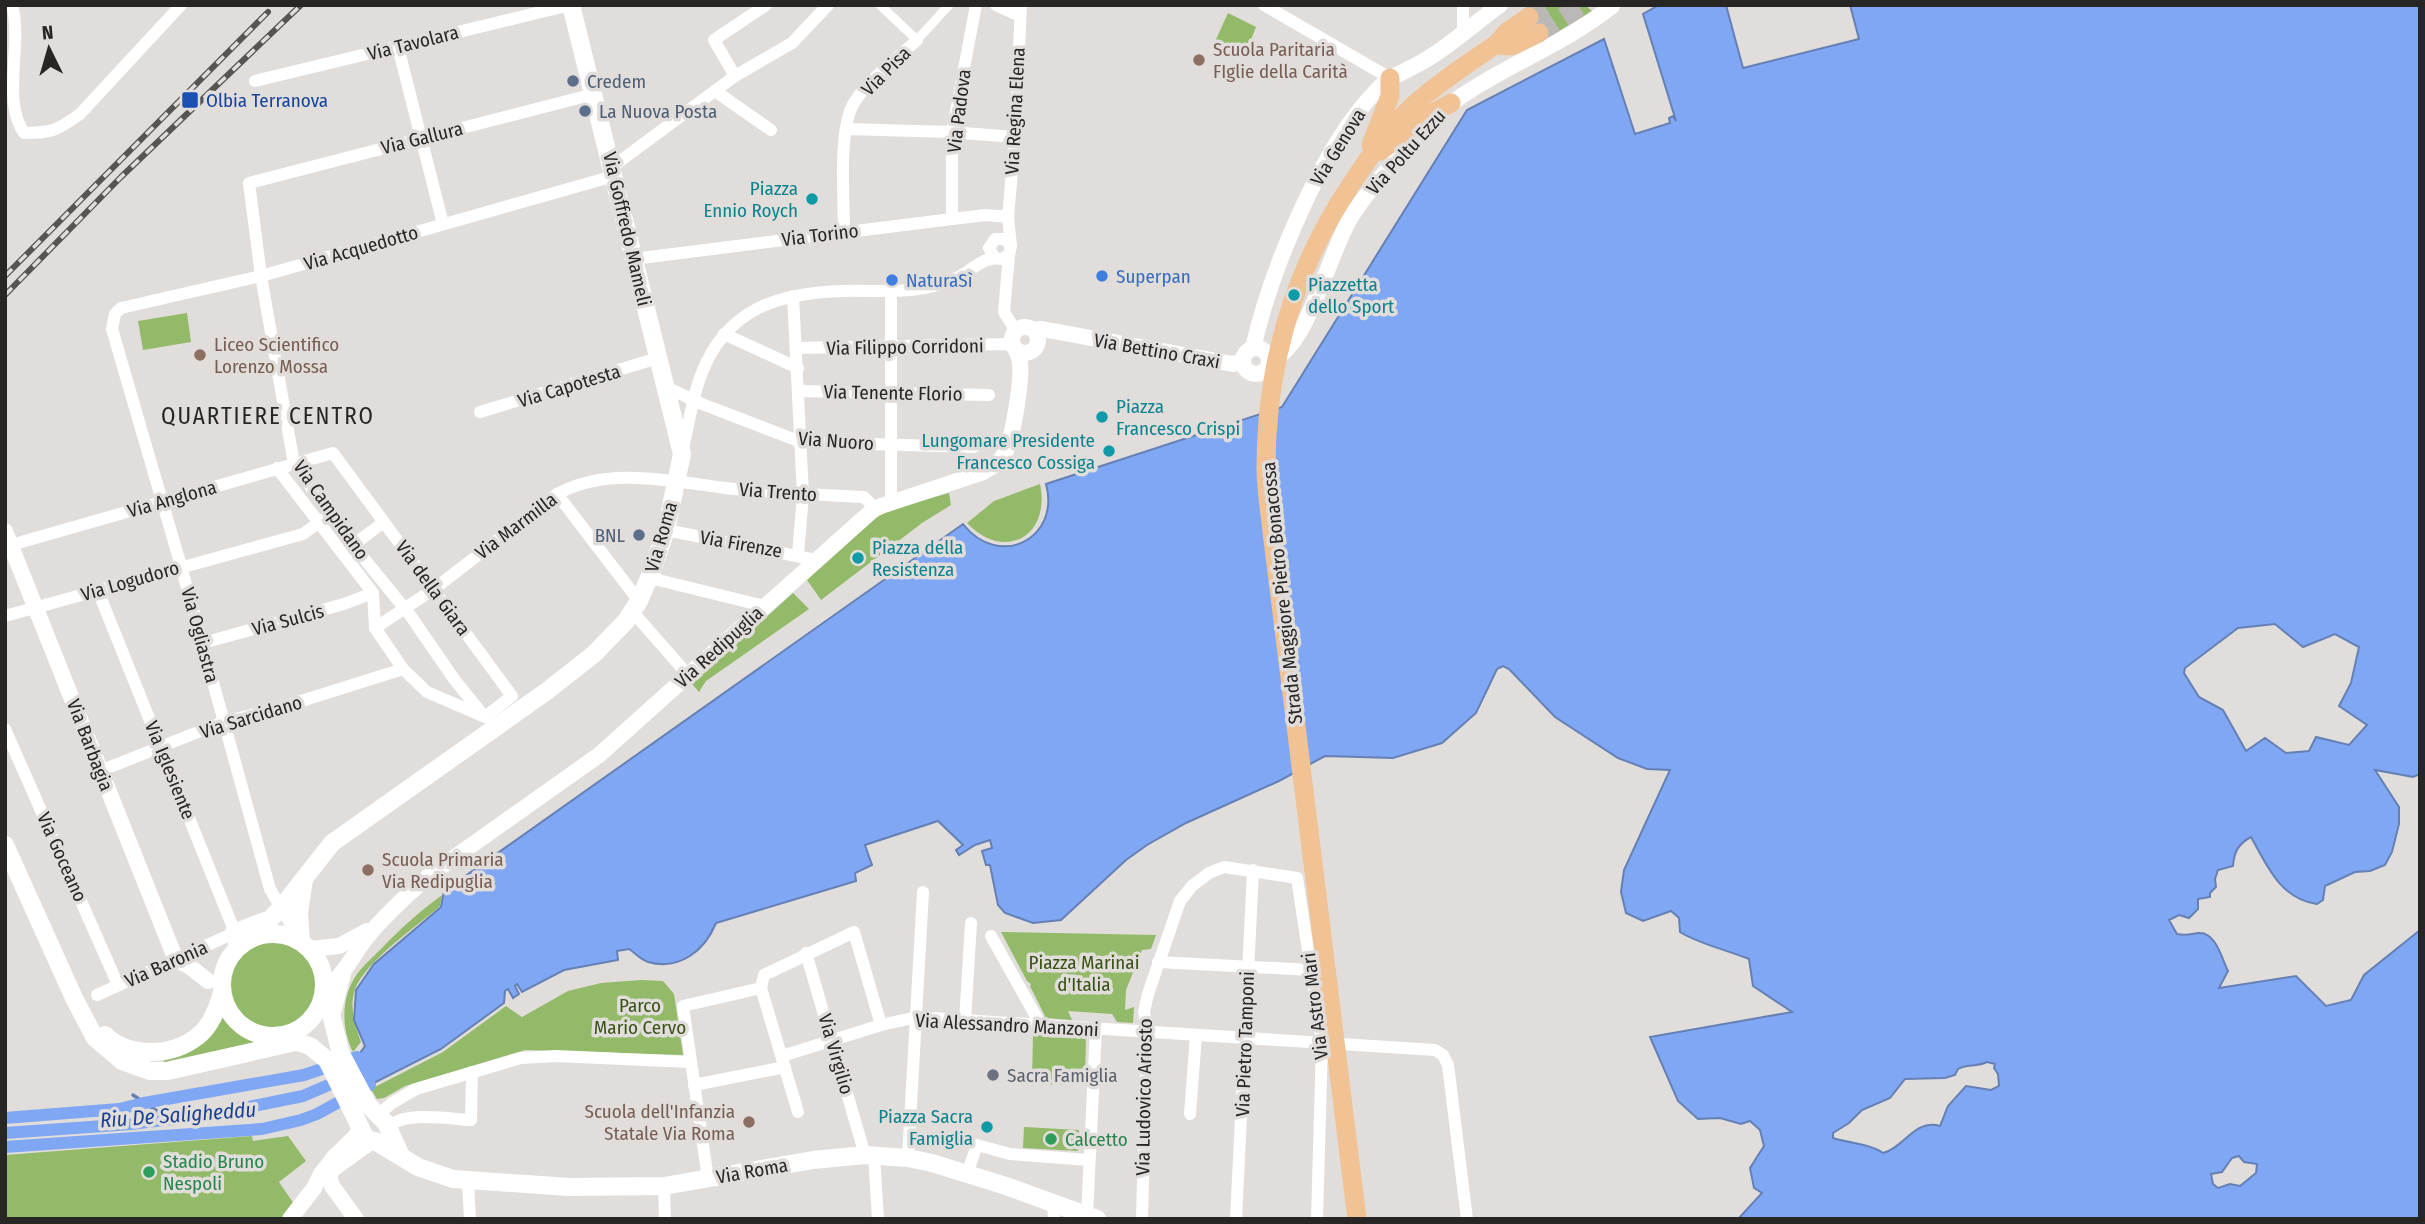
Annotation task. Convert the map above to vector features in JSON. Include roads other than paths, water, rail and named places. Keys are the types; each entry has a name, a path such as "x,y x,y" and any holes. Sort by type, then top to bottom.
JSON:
{"main road":[{"name":"Via Goffredo Mameli","path":"571,5 682,454"},
{"name":"Strada Maggiore Pietro Bonacossa","path":"1356,1215 1266,471 1270,392 1280,340 1295,291 1328,219 1387,133 1415,104 1464,65 1496,45 1506,33 1534,25"},
{"path":"1370,157 1371,141 1390,96 1390,78"},
{"path":"1370,157 1426,117 1451,103"},
{"name":"Via Roma","path":"274,914 332,843 489,723 572,673 615,633 636,606 650,578 666,530 682,454"},
{"path":"5,845 74,998 95,1038 122,1061 150,1071 168,1071 282,1042 310,1022 317,1013 325,991 322,969 299,913 305,875"},
{"path":"74,998 112,1041 134,1051 160,1051 187,1043 199,1036 215,1013 222,993 226,964 242,936 274,914"},
{"path":"242,936 282,935 309,942"},
{"path":"331,1016 342,974"},
{"path":"208,981 215,1013"},
{"path":"208,981 222,993 233,1017 242,1027 282,1042 310,1046 334,1057"},
{"name":"Via Roma","path":"325,991 331,1016 334,1057 374,1131 403,1159 437,1175 468,1181 593,1188 664,1186 813,1160 870,1155 908,1158 967,1174 1053,1211 1092,1217"}],"street":[{"path":"12,5 16,41 14,111 24,133 60,129 80,114 181,5"},
{"name":"Via Tavolara","path":"255,81 571,5"},
{"path":"735,76 714,40 766,5"},
{"name":"Via Acquedotto","path":"112,321 121,308 261,276 613,172 735,76 792,43 828,5"},
{"path":"880,5 917,40"},
{"name":"Via Pisa","path":"844,231 846,129 851,110 860,95 949,5"},
{"name":"Via Padova","path":"952,219 952,132 976,5"},
{"path":"996,5 1021,11"},
{"path":"1264,5 1390,78"},
{"path":"1463,5 1464,31"},
{"name":"Via Genova","path":"1248,355 1283,257 1312,187 1364,104 1390,78 1428,59 1500,5"},
{"path":"1599,5 1613,6"},
{"name":"Via Poltu Ezzu","path":"1269,360 1281,356 1295,341 1350,217 1378,180 1430,122 1451,103 1613,6"},
{"name":"Via Regina Elena","path":"1015,342 1004,312 1003,257 1015,137 1021,11"},
{"path":"398,47 443,224"},
{"path":"715,91 771,130"},
{"name":"Via Gallura","path":"249,183 594,94"},
{"path":"846,129 1015,137"},
{"name":"Via Campidano","path":"249,183 261,276 294,464 373,593"},
{"name":"Via Torino","path":"634,259 986,215 1008,217"},
{"name":"Via Regina Elena","path":"995,239 1008,217"},
{"path":"995,239 1004,239 1003,257 989,248 995,239"},
{"name":"Via Roma","path":"682,454 701,374 718,342 733,325 766,303 793,296 840,290 917,289 941,284 958,277 978,263 1003,257"},
{"path":"891,290 891,501"},
{"path":"793,296 803,495 798,554"},
{"name":"Via Ogliastra","path":"112,321 112,329 270,889 274,914 309,942"},
{"path":"1024,327 1034,342 1024,353 1015,342 1024,327"},
{"name":"Via Bettino Craxi","path":"1034,342 1042,329 1233,364 1248,355"},
{"path":"724,334 798,368"},
{"name":"Via Filippo Corridoni","path":"797,348 892,348 1015,342"},
{"name":"Via Redipuglia","path":"325,991 342,974 361,945 384,919 431,874 598,755 875,508 981,473 996,463 1006,451 1009,441 1020,373 1015,342"},
{"name":"Via Redipuglia","path":"1020,373 1034,342"},
{"path":"1262,349 1269,360 1266,369 1255,374 1247,370 1248,355 1262,349"},
{"name":"Via Capotesta","path":"480,412 658,358"},
{"name":"Via Nuoro","path":"666,387 694,401 801,442 974,447"},
{"name":"Via Tenente Florio","path":"798,391 989,395"},
{"name":"Via Anglona","path":"8,538 162,502 333,453"},
{"name":"Via della Giara","path":"333,453 512,696 489,723"},
{"name":"Via Campidano","path":"277,468 353,545 405,609 489,723"},
{"name":"Via Marmilla","path":"375,628 433,589 557,494 572,486 638,477 677,481"},
{"name":"Via Trento","path":"677,481 803,495 864,497 875,508"},
{"path":"557,494 688,675"},
{"name":"Via Logudoro","path":"5,616 303,534 325,518"},
{"path":"353,545 384,523"},
{"name":"Via Firenze","path":"666,530 798,554 816,560"},
{"name":"Via Barbagia","path":"8,538 176,960"},
{"path":"650,578 764,607"},
{"name":"Via Iglesiente","path":"98,591 160,747 242,936"},
{"path":"373,593 375,628 403,669 427,692 489,723"},
{"name":"Via Sulcis","path":"202,643 344,604 373,593"},
{"name":"Via Sarcidano","path":"100,771 223,722 276,709 403,669"},
{"name":"Via Goceano","path":"5,729 118,985"},
{"name":"Via Ludovico Ariosto","path":"1142,1219 1147,1032 1144,1012 1158,962 1180,901 1192,886 1209,873 1224,867 1297,878"},
{"name":"Via Pietro Tamponi","path":"1237,1219 1253,870"},
{"name":"Via Astro Mari","path":"1297,878 1322,1043 1317,1219"},
{"path":"908,1158 923,892"},
{"name":"Via Redipuglia","path":"309,942 339,946 384,919"},
{"path":"965,1021 971,923"},
{"path":"798,1112 761,988 764,975 854,932 881,1025"},
{"name":"Via Baronia","path":"97,995 176,960 242,936"},
{"path":"991,936 1038,1020 1038,1026"},
{"name":"Via Virgilio","path":"806,953 870,1155 878,1219"},
{"path":"176,960 189,966 208,981"},
{"path":"1158,962 1311,970"},
{"path":"708,1180 682,1006 761,988"},
{"name":"Via Alessandro Manzoni","path":"694,1085 784,1061 832,1040 917,1017 1432,1050 1444,1057 1448,1065 1467,1219"},
{"path":"1092,1217 1088,1160 1096,1029"},
{"path":"1191,1114 1196,1035"},
{"path":"356,1219 332,1186 329,1177 333,1169 374,1131 392,1103 416,1089 522,1058 544,1056 690,1062"},
{"path":"291,1218 334,1157 355,1138 397,1119 471,1120 472,1072"},
{"path":"967,1174 976,1145 1010,1154 1088,1160"},
{"path":"468,1181 470,1219"},
{"path":"314,1188 324,1184 332,1186"},
{"path":"664,1186 666,1219"}],"water":[{"path":"1659,5 1726,5 1743,68 1859,39 1850,5 2420,5 2420,774 2413,777 2375,770 2399,807 2399,824 2392,852 2385,865 2370,871 2355,872 2325,886 2323,900 2317,904 2304,901 2284,888 2269,869 2251,837 2238,849 2233,866 2218,870 2216,887 2210,897 2198,899 2198,909 2189,918 2179,915 2169,920 2177,934 2205,934 2214,941 2228,971 2219,988 2296,976 2326,1006 2351,1000 2364,975 2420,930 2420,1219 1738,1219 1762,1193 1754,1188 1750,1168 1764,1146 1760,1130 1750,1121 1741,1124 1720,1118 1698,1119 1678,1101 1650,1037 1792,1012 1753,986 1749,959 1680,932 1679,918 1671,911 1643,921 1626,913 1621,892 1624,870 1670,770 1647,769 1618,758 1555,717 1503,666 1497,669 1476,713 1442,743 1393,758 1325,756 1279,781 1186,823 1147,845 1126,860 1061,920 1033,923 1005,913 998,905 990,865 986,865 982,851 992,848 990,840 959,855 956,850 963,845 938,821 865,845 872,865 855,873 856,881 716,923 698,950 681,961 671,964 648,962 629,949 617,951 618,960 564,970 522,992 517,984 515,986 519,994 513,998 508,989 505,991 504,1003 441,1049 370,1085 357,1057 365,1046 354,1020 356,990 374,964 441,907 444,891 963,524 978,538 993,545 1009,546 1024,542 1036,533 1044,520 1048,503 1046,484 1282,407 1467,110 1604,39 1635,134 1670,123 1669,118 1673,116 1676,121 1643,14","holes":["2275,624 2303,647 2335,634 2359,647 2351,683 2339,706 2367,725 2349,745 2316,737 2309,751 2286,753 2265,738 2246,751 2223,710 2199,697 2184,673 2185,668 2238,628","1995,1064 1999,1086 1991,1090 1966,1086 1948,1106 1940,1126 1924,1126 1883,1153 1833,1138 1833,1133 1849,1123 1862,1110 1890,1098 1905,1079 1945,1078 1955,1075 1961,1067","2239,1156 2244,1162 2257,1164 2256,1173 2240,1186 2230,1184 2218,1188 2213,1184 2211,1174 2222,1172 2232,1158"]}],"waterway":[{"name":"Riu De Saligheddu","path":"5,1118 119,1109 304,1075 357,1057 370,1085 317,1114 262,1129 5,1147"},
{"name":"Riu De Saligheddu","path":"5,1133 132,1124 218,1113 303,1096 345,1078"},
{"path":"133,1095 169,1119"}],"tunnel":[{"path":"1529,17 1547,5"},
{"path":"1539,33 1582,5"}],"railway":[{"path":"5,295 121,177 301,5"},
{"path":"5,276 268,12"}],"place":[{"name":"Scuola Paritaria FIglie della Carità","path":"1199,60"},
{"name":"Credem","path":"573,81"},
{"name":"Olbia Terranova","path":"190,100"},
{"name":"La Nuova Posta","path":"585,111"},
{"name":"Piazza Ennio Roych","path":"812,199"},
{"name":"Superpan","path":"1102,276"},
{"name":"NaturaSì","path":"892,280"},
{"name":"Piazzetta dello Sport","path":"1294,295"},
{"name":"Liceo Scientifico Lorenzo Mossa","path":"200,355"},
{"name":"Piazza Francesco Crispi","path":"1102,417"},
{"name":"Lungomare Presidente Francesco Cossiga","path":"1109,451"},
{"name":"BNL","path":"639,535"},
{"name":"Piazza della Resistenza","path":"858,558"},
{"name":"Scuola Primaria Via Redipuglia","path":"368,870"},
{"name":"Sacra Famiglia","path":"993,1075"},
{"name":"Scuola dell'Infanzia Statale Via Roma","path":"749,1122"},
{"name":"Piazza Sacra Famiglia","path":"987,1127"},
{"name":"Calcetto","path":"1051,1139"},
{"name":"Stadio Bruno Nespoli","path":"149,1172"}],"district":[{"name":"QUARTIERE CENTRO","path":"268,416"}],"park label":[{"name":"Piazza Marinai d'Italia","path":"1084,973"},
{"name":"Parco Mario Cervo","path":"640,1016"}]}
